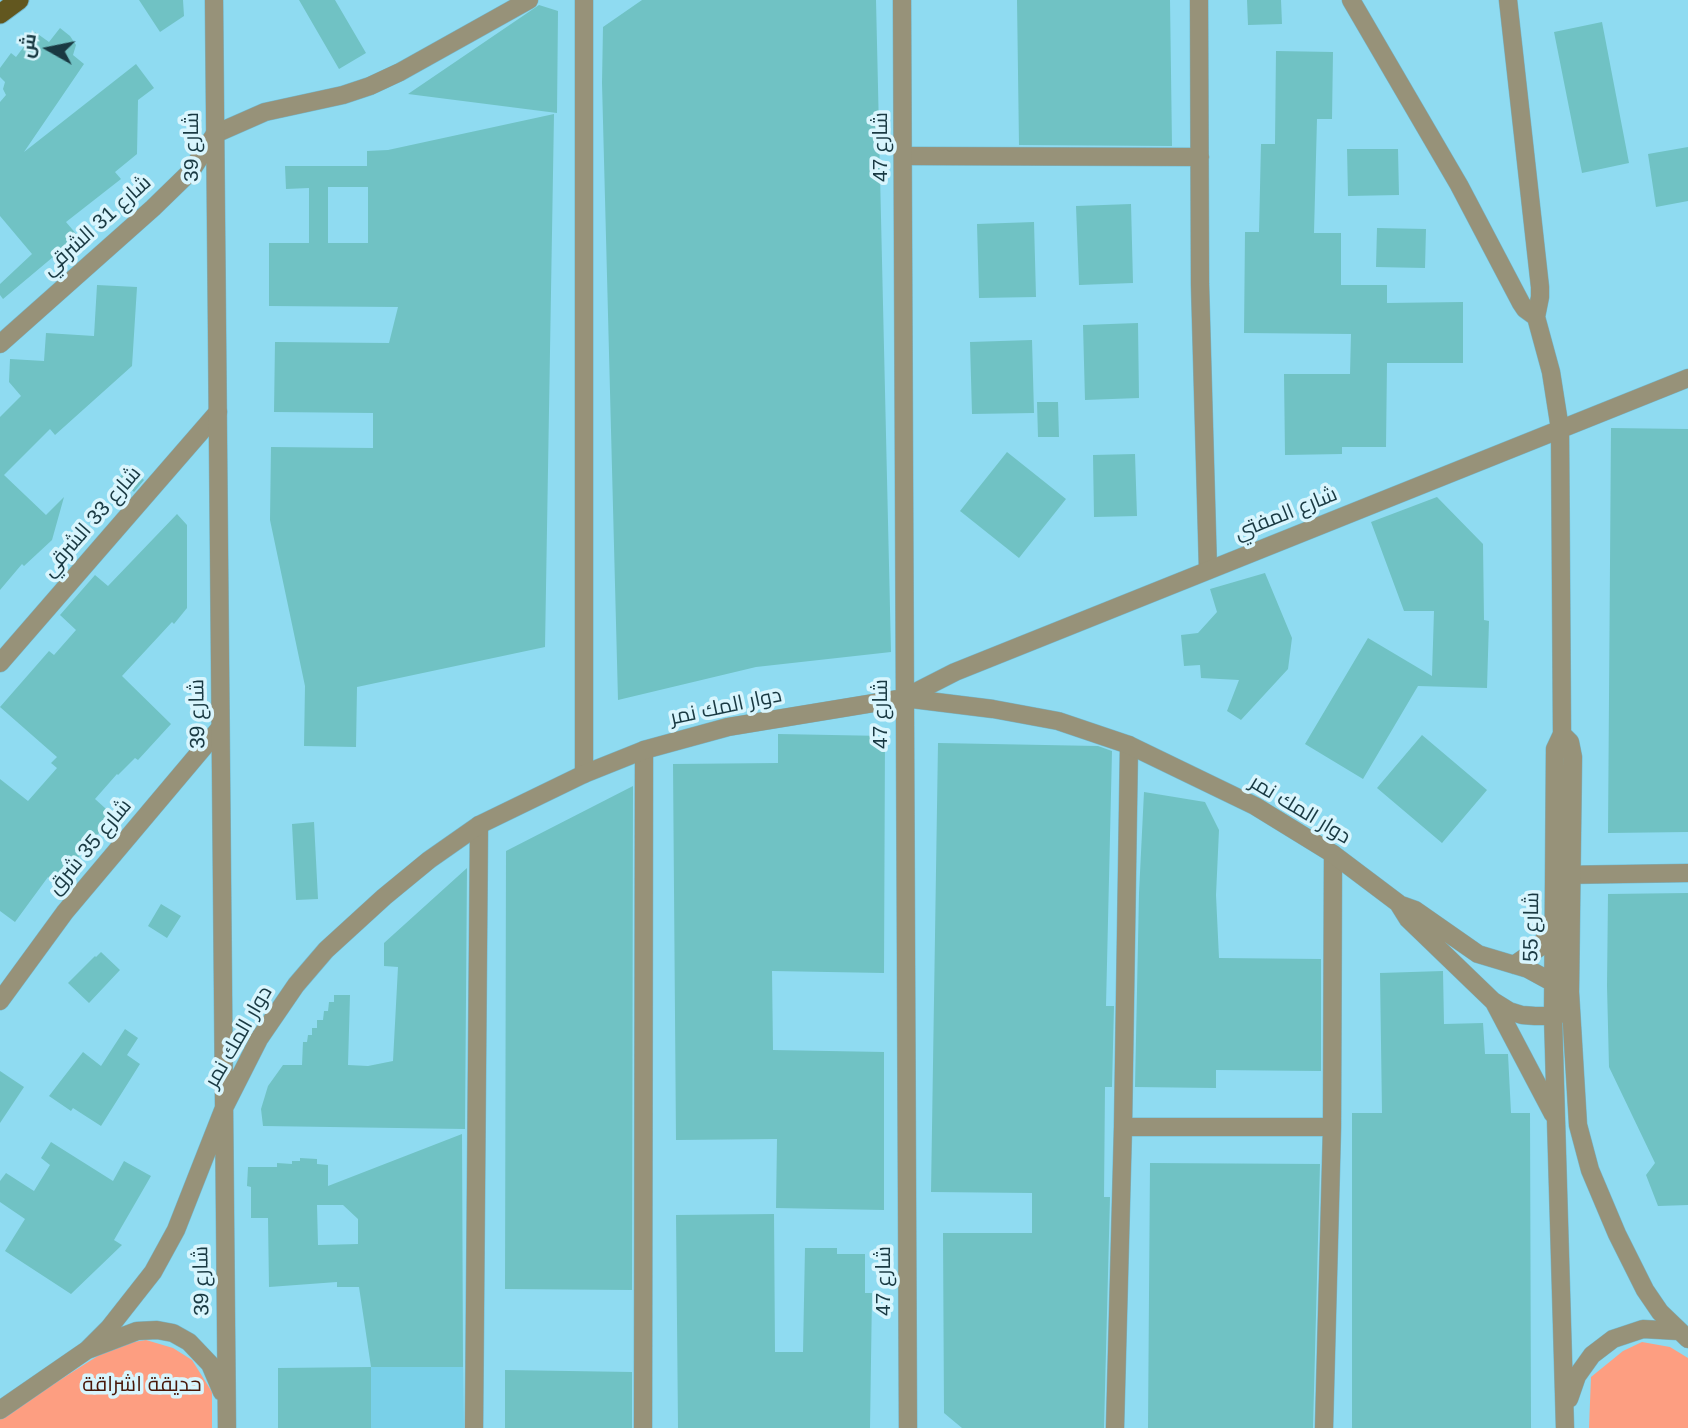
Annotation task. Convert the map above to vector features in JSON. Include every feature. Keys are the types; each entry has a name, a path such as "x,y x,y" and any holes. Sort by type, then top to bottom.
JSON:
{"highway":[{"path":"0,14 19,0"}],"street":[{"name":"شارع 39","path":"214,0 226,1428"},
{"path":"215,134 265,112 343,95 370,86 528,0"},
{"path":"584,0 584,774"},
{"name":"شارع 47","path":"902,0 908,1428"},
{"path":"1199,0 1200,285 1208,570"},
{"path":"1351,0 1459,185 1524,309 1536,317 1540,287 1508,0"},
{"name":"شارع 31 الشرقي","path":"0,344 191,171 215,134"},
{"path":"904,156 1200,157"},
{"path":"1518,296 1540,287"},
{"name":"شارع 55","path":"1536,317 1551,372 1560,429 1562,734 1555,749 1564,875 1555,918 1554,982 1562,1014 1555,1117 1565,1419"},
{"name":"شارع المفتي","path":"904,698 955,672 1688,378"},
{"name":"شارع 33 الشرقي","path":"0,663 218,412"},
{"name":"دوار المك نمر","path":"87,1350 109,1328 153,1272 176,1230 224,1108 259,1039 296,985 326,950 429,860 479,825 584,774 644,750 728,727 904,698 993,709 1058,721 1129,745 1255,806 1333,854 1398,904 1408,919 1493,1001 1509,1011 1522,1015 1562,1014"},
{"name":"شارع 35 شرق","path":"0,1001 65,912 220,727"},
{"path":"1115,1428 1129,745"},
{"path":"643,1428 644,750"},
{"path":"474,1428 479,825"},
{"path":"1324,1428 1332,1127 1333,854"},
{"path":"1683,1335 1660,1312 1645,1290 1617,1234 1590,1170 1578,1125 1562,1014 1570,992 1564,875 1688,873"},
{"path":"1398,904 1415,910 1478,954 1528,969 1570,992"},
{"path":"1514,965 1540,947 1555,918"},
{"path":"1493,1001 1555,1117"},
{"path":"1123,1127 1332,1127"},
{"path":"1565,1419 1577,1376 1592,1354 1601,1347 1628,1333 1643,1329 1683,1335"},
{"path":"0,1410 87,1350 137,1331 157,1330 173,1333 189,1342 210,1364 226,1401"}],"shaded area":[{"path":"371,1367 463,1367 464,1428 371,1428"}],"green space":[{"name":"حديقة اشراقة","path":"146,1340 173,1348 192,1360 212,1392 212,1428 0,1428 0,1418 104,1352 121,1344"},
{"path":"1642,1342 1670,1347 1688,1358 1688,1428 1589,1428 1591,1377 1623,1351"}],"building":[{"path":"139,0 183,0 184,16 160,32"},
{"path":"299,0 335,0 366,53 339,69"},
{"path":"642,0 876,0 891,652 756,667 618,700 602,83 603,27"},
{"path":"1017,0 1170,0 1172,146 1019,145"},
{"path":"1247,0 1281,0 1282,24 1248,25"},
{"path":"539,5 558,11 557,113 408,94"},
{"path":"1602,22 1629,163 1582,173 1554,32"},
{"path":"60,28 76,45 73,55 84,64 24,152 136,64 154,88 138,100 137,154 115,172 121,179 66,222 78,236 3,299 0,295 0,284 32,254 0,216 0,102 6,95 0,68 11,53 16,57 35,32 49,42"},
{"path":"1276,51 1333,52 1332,119 1317,119 1314,233 1341,233 1341,285 1387,285 1387,303 1463,302 1463,363 1387,363 1386,447 1342,447 1342,454 1285,455 1284,374 1350,374 1351,334 1244,333 1245,232 1259,232 1261,144 1275,144"},
{"path":"554,114 545,647 357,687 356,747 304,746 305,686 270,520 271,447 373,448 373,413 274,412 275,342 389,343 398,307 269,306 269,243 309,243 309,188 286,189 285,166 367,166 367,151 388,150","holes":["328,187 368,187 368,243 328,243"]},
{"path":"1688,147 1688,201 1656,207 1648,154"},
{"path":"1347,149 1398,149 1399,195 1348,196"},
{"path":"1131,204 1133,283 1079,285 1076,206"},
{"path":"1034,222 1036,297 979,298 977,224"},
{"path":"1377,228 1426,229 1425,268 1376,267"},
{"path":"97,285 137,287 132,366 55,435 50,429 4,475 46,515 64,497 52,540 24,566 22,564 0,590 0,417 21,396 9,382 10,359 44,361 46,333 94,336"},
{"path":"1138,323 1139,398 1085,400 1083,325"},
{"path":"1032,340 1034,413 972,414 970,342"},
{"path":"1037,402 1058,402 1059,437 1038,437"},
{"path":"1611,428 1688,429 1688,832 1608,833"},
{"path":"1007,452 1066,499 1019,558 960,511"},
{"path":"1135,454 1137,516 1094,517 1093,455"},
{"path":"130,466 144,480 134,492 119,478"},
{"path":"1437,497 1483,544 1484,620 1489,621 1487,688 1418,686 1363,779 1305,744 1368,638 1432,676 1434,611 1404,611 1371,522"},
{"path":"177,514 187,525 187,608 122,676 171,724 138,760 135,758 117,774 95,799 115,817 93,839 57,885 48,877 15,922 0,911 0,779 28,801 57,768 51,763 57,757 0,707 49,651 54,655 76,630 60,615 95,575 108,586"},
{"path":"1265,573 1292,638 1288,669 1241,720 1227,711 1239,680 1201,678 1200,665 1184,666 1181,635 1198,633 1217,612 1210,589"},
{"path":"778,734 885,736 884,973 772,971 773,1050 884,1052 884,1210 776,1208 777,1139 676,1140 673,764 778,763"},
{"path":"1422,735 1487,790 1442,843 1377,788"},
{"path":"938,743 1098,746 1112,751 1106,1006 1114,1006 1112,1087 1105,1087 1104,1197 1110,1197 1104,1428 962,1428 944,1413 943,1233 1032,1233 1032,1193 931,1192"},
{"path":"633,786 632,1290 505,1289 506,851"},
{"path":"1144,792 1205,802 1219,830 1216,895 1219,958 1321,959 1321,1071 1216,1070 1216,1088 1135,1087"},
{"path":"314,822 318,899 296,900 292,824"},
{"path":"467,868 465,1129 263,1126 261,1109 268,1086 283,1065 302,1065 303,1042 307,1042 308,1035 312,1035 312,1028 317,1028 317,1020 323,1020 329,1002 334,1002 334,995 350,995 348,1065 368,1066 393,1061 398,967 384,966 384,943"},
{"path":"1688,893 1688,1205 1658,1206 1646,1175 1655,1163 1609,1067 1608,894"},
{"path":"161,904 181,916 167,938 148,926"},
{"path":"101,952 120,970 89,1003 68,983"},
{"path":"1443,971 1444,1024 1483,1023 1485,1054 1508,1054 1511,1113 1530,1113 1531,1428 1352,1428 1352,1113 1382,1113 1380,973"},
{"path":"125,1029 138,1038 127,1055 140,1064 101,1126 49,1096 83,1052 101,1066"},
{"path":"0,1071 24,1087 0,1123"},
{"path":"462,1134 463,1367 371,1367 359,1287 337,1287 337,1282 269,1287 268,1218 251,1218 251,1187 247,1186 248,1167 277,1167 277,1163 292,1164 292,1161 300,1161 300,1158 317,1159 317,1164 328,1165 328,1186","holes":["317,1205 343,1205 358,1219 358,1244 318,1245"]},
{"path":"51,1142 113,1181 124,1161 151,1176 114,1240 122,1245 71,1294 5,1251 25,1219 0,1202 0,1181 6,1173 34,1191 50,1165 41,1158"},
{"path":"1150,1163 1320,1164 1313,1428 1148,1428"},
{"path":"774,1214 775,1352 803,1352 805,1248 837,1248 837,1254 865,1254 865,1293 872,1293 870,1428 678,1428 676,1215"},
{"path":"371,1367 371,1428 278,1428 278,1368"},
{"path":"505,1370 632,1372 632,1428 505,1428"}]}
